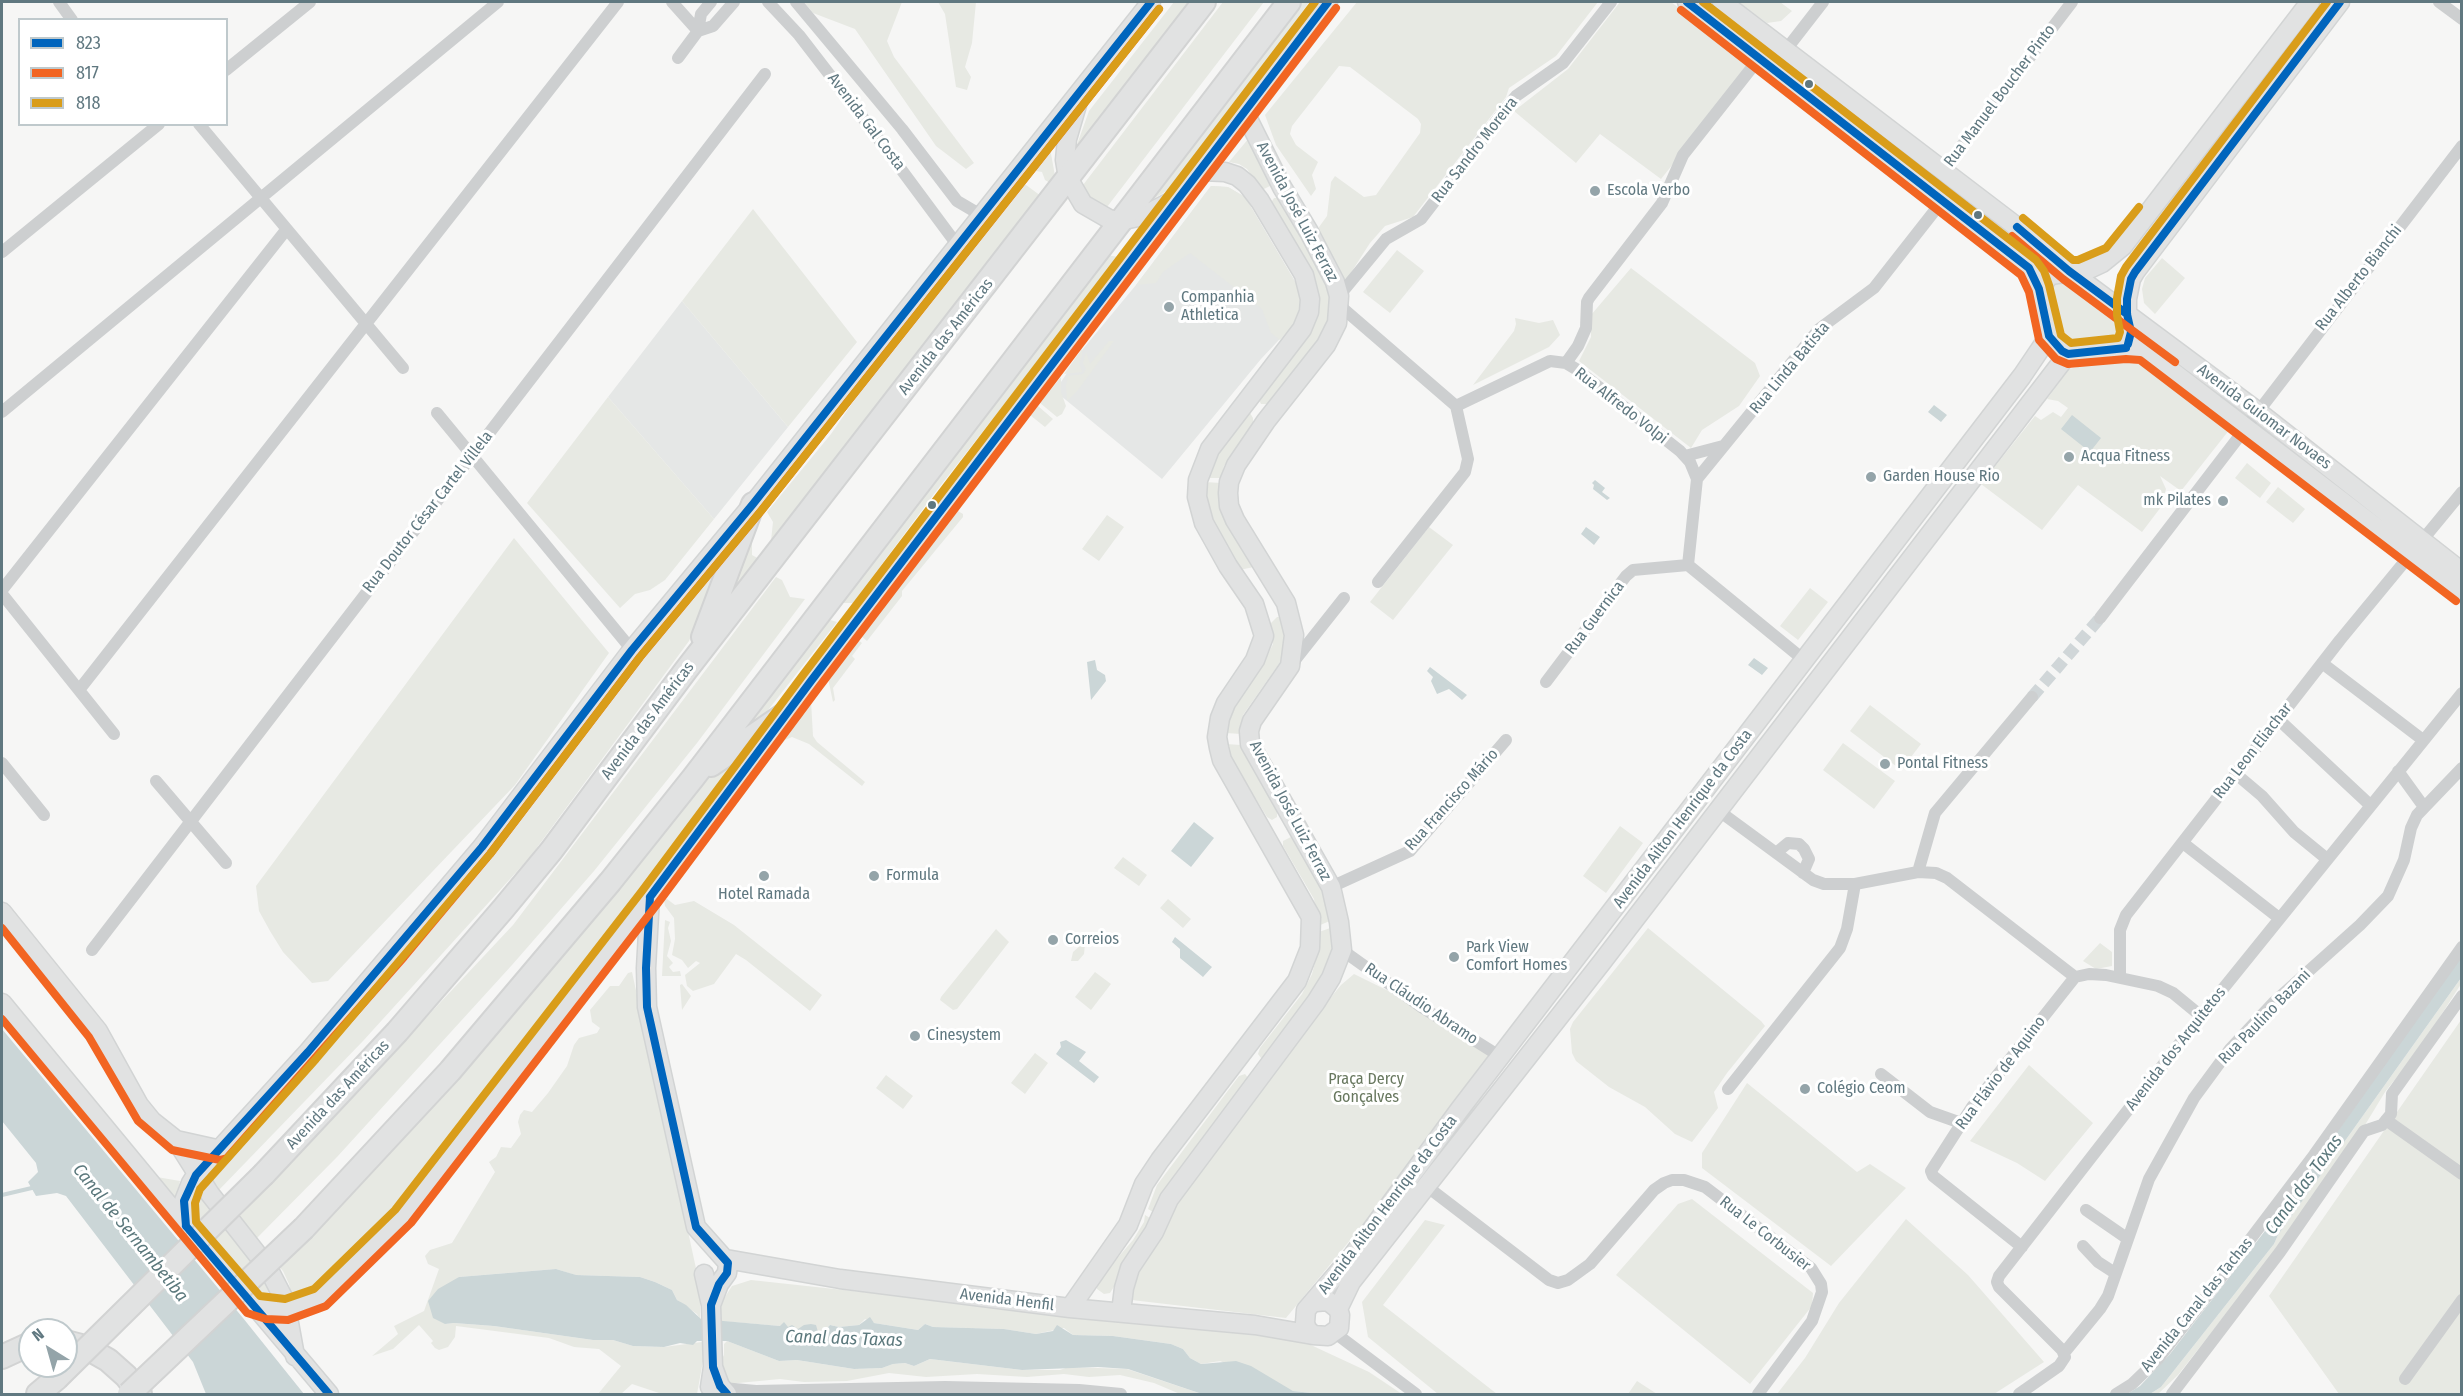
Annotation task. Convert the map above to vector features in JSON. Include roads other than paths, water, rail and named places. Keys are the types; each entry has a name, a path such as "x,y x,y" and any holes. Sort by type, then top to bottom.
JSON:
{"highway":[{"name":"Avenida das Américas","path":"39,1395 264,1174 397,1032 503,909 1204,2"},
{"path":"129,1395 304,1228 450,1071 610,882 693,778 1288,2"},
{"path":"686,670 706,630 753,504"},
{"path":"693,778 791,710"},
{"path":"78,1345 108,1360 126,1376 140,1395"},
{"path":"2,1357 18,1350"}],"street":[{"path":"59,2 71,18"},
{"path":"228,68 310,2"},
{"path":"2,412 259,197 498,2"},
{"path":"79,690 618,2"},
{"path":"672,2 698,31"},
{"path":"678,58 698,31 701,14 711,2"},
{"path":"698,31 713,27 734,2"},
{"name":"Avenida Gal Costa","path":"768,2 799,35 958,246"},
{"name":"Avenida Gal Costa","path":"796,2 902,129 957,201 974,211 984,212"},
{"path":"186,1226 184,1201 196,1175 221,1150 367,984 482,847 632,650 753,504 1151,2"},
{"path":"294,1350 301,1321 320,1298 403,1217 650,897 1328,2"},
{"name":"Rua Sandro Moreira","path":"1339,301 1386,239 1421,219 1516,96 1563,63 1611,2"},
{"path":"1687,2 2028,268 2034,275 2039,289 2049,336 2055,346 2068,354"},
{"name":"Avenida Guiomar Novaes","path":"1722,2 1943,169 2029,236 2069,271 2257,411 2417,547 2462,593"},
{"path":"1771,69 1823,2"},
{"name":"Rua Manuel Boucher Pinto","path":"1928,190 2072,2"},
{"path":"2039,289 2050,276 2069,271 2087,270 2102,264 2118,251 2310,2"},
{"path":"2126,348 2131,332 2127,314 2128,290 2135,272 2340,2"},
{"path":"2439,2 2462,18"},
{"path":"799,35 813,23"},
{"path":"1566,363 1578,346 1586,328 1589,298 1662,203 1683,155 1750,70"},
{"name":"Rua Doutor César Cartel Villela","path":"92,950 765,74"},
{"path":"1082,88 1067,139 1065,160 1068,178 1083,204 1109,219 1119,220 1143,216 1181,197"},
{"name":"Avenida José Luiz Ferraz","path":"1121,1312 1124,1288 1130,1268 1154,1232 1169,1199 1331,978 1342,950 1339,922 1331,887 1250,744 1251,721 1290,666 1294,635 1286,603 1235,520 1229,506 1228,493 1229,482 1236,465 1266,421 1326,345 1337,323 1339,301 1335,282 1309,232 1282,188 1245,112"},
{"path":"2220,119 2239,133"},
{"path":"2,252 157,126"},
{"path":"201,126 403,368"},
{"name":"Rua Alberto Bianchi","path":"2100,618 2462,146"},
{"name":"Avenida José Luiz Ferraz","path":"1070,1308 1128,1224 1144,1184 1160,1160 1298,981 1310,948 1311,917 1222,760 1217,737 1220,718 1226,703 1254,660 1264,636 1254,604 1228,566 1209,531 1199,510 1197,497 1198,480 1210,449 1302,328 1309,312 1310,299 1304,275 1247,184 1236,176 1219,170 1200,171"},
{"path":"1261,204 1270,191 1282,188"},
{"name":"Rua Linda Batista","path":"1697,479 1819,329 1874,288 1936,209"},
{"path":"114,734 2,592 286,230"},
{"path":"1339,301 1456,405 1468,459 1465,472 1378,582"},
{"name":"Avenida Ailton Henrique da Costa","path":"1420,1181 1460,1109 2022,376 2049,336"},
{"name":"Avenida Guiomar Novaes","path":"2068,354 2126,348 2144,350 2246,427 2417,547 2462,572"},
{"name":"Avenida Ailton Henrique da Costa","path":"1311,1306 1353,1255 1475,1121 1602,962 2068,354"},
{"name":"Rua Alfredo Volpi","path":"1456,405 1539,364 1550,361 1566,363 1685,456 1697,479"},
{"path":"1245,404 1266,421"},
{"path":"437,412 632,650"},
{"path":"1685,456 1713,450 1727,444"},
{"path":"1697,479 1688,565 1804,660"},
{"name":"Rua Leon Eliachar","path":"2120,977 2122,922 2322,663 2462,492"},
{"name":"Rua Guernica","path":"1546,682 1633,570 1688,565"},
{"path":"1254,604 1262,607 1271,602 1271,578"},
{"path":"1290,666 1344,598"},
{"path":"1836,618 1856,632"},
{"path":"2322,663 2423,740"},
{"name":"Avenida dos Arquitetos","path":"2064,1353 1999,1287 1997,1282 1999,1276 2201,1016 2462,693"},
{"path":"1918,872 1935,813 2032,697"},
{"path":"2278,719 2370,805"},
{"name":"Rua Francisco Mário","path":"1331,887 1410,851 1506,740"},
{"path":"2,763 44,815"},
{"name":"Rua Paulino Bazani","path":"2064,1353 2108,1296 2154,1168 2194,1098 2230,1049 2266,1011 2360,925 2388,896 2404,860 2413,821 2462,768"},
{"path":"2398,771 2424,807"},
{"path":"2236,774 2262,796 2294,832 2327,859"},
{"path":"156,781 226,863"},
{"path":"1719,811 1803,873 1824,884 1856,884 1918,872 1936,873 1957,884 2075,977 2089,974 2120,977 2158,986 2173,993 2201,1016"},
{"path":"1267,837 1294,823"},
{"path":"1776,853 1788,843 1799,844 1809,859 1803,873"},
{"path":"2183,843 2279,918"},
{"path":"1728,1089 1840,948 1847,929 1856,884"},
{"path":"650,897 645,988 647,1007 696,1227 725,1266"},
{"path":"2,912 99,1031 145,1114 176,1140 196,1175 268,1268 279,1286 287,1310 294,1350"},
{"name":"Avenida Canal das Tachas","path":"2116,1395 2132,1384 2158,1359 2230,1266 2314,1155 2462,947"},
{"path":"1583,949 1602,962"},
{"name":"Rua Cláudio Abramo","path":"1342,950 1423,1008 1501,1057"},
{"name":"Rua Flávio de Aquino","path":"2022,1247 1933,1176 1931,1172 1961,1123 2075,977"},
{"path":"2172,1395 2280,1252 2364,1131 2382,1125 2391,1114 2392,1094 2462,996"},
{"path":"2,1003 186,1226 294,1350 329,1395"},
{"path":"1238,1056 1263,1073"},
{"path":"1881,1074 1930,1112 1961,1123"},
{"path":"2386,1120 2462,1174"},
{"path":"176,1140 221,1150"},
{"name":"Rua Le Corbusier","path":"1420,1181 1549,1280 1558,1283 1568,1280 1590,1264 1654,1190 1672,1180 1684,1180 1705,1187 1811,1269 1821,1284 1822,1292 1812,1321 1758,1395"},
{"path":"2086,1210 2127,1239"},
{"name":"Avenida Ailton Henrique da Costa","path":"1341,1325 1351,1282 1394,1212"},
{"path":"2083,1245 2098,1262 2115,1273"},
{"path":"725,1266 713,1280 704,1274 711,1311 717,1390 753,1393 1079,1390 1121,1395"},
{"path":"711,1311 725,1266"},
{"name":"Avenida Henfil","path":"725,1266 734,1274 759,1266 1041,1305 1255,1325 1313,1335"},
{"path":"1041,1305 1078,1286 1095,1270"},
{"path":"254,1305 268,1309 287,1310 320,1298"},
{"path":"2405,1379 2462,1300"},
{"path":"1341,1325 1328,1336 1313,1335 1305,1323 1311,1306 1328,1301 1341,1325 1416,1395"},
{"name":"Avenida Henfil","path":"1255,1325 1293,1318 1311,1306"},
{"path":"2019,1395 2059,1366 2065,1357 2064,1353"}],"water":[{"path":"1934,405 1947,415 1941,422 1928,412"},
{"path":"2072,415 2101,438 2090,452 2061,429"},
{"path":"1595,480 1605,488 1602,492 1610,498 1607,500 1593,489 1592,483"},
{"path":"1586,527 1600,537 1594,545 1581,534"},
{"path":"1754,658 1768,668 1762,675 1748,665"},
{"path":"1095,660 1097,670 1105,675 1106,681 1091,700 1087,662"},
{"path":"1430,667 1467,695 1462,700 1449,689 1437,694 1431,681 1433,677 1427,671"},
{"path":"1194,822 1214,838 1191,867 1171,851"},
{"path":"1175,937 1212,967 1203,977 1180,958 1180,949 1172,942"},
{"name":"Canal das Taxas","path":"2461,956 2461,978 2278,1235 2274,1244 2161,1387 2150,1394 2127,1394 2140,1386 2170,1354 2295,1192"},
{"name":"Canal de Sernambetiba","path":"2,1029 304,1394 206,1394 193,1362 66,1196 57,1193 36,1196 28,1182 38,1172 36,1163 2,1121"},
{"path":"1066,1040 1086,1052 1079,1061 1099,1077 1094,1083 1056,1054 1061,1047 1060,1042"},
{"name":"Canal das Taxas","path":"556,1269 576,1275 640,1277 655,1282 672,1290 677,1300 701,1319 780,1326 784,1322 788,1327 792,1325 798,1329 811,1324 816,1325 818,1332 822,1333 830,1325 839,1327 859,1325 870,1317 874,1323 918,1330 925,1324 933,1327 1004,1329 1036,1334 1053,1331 1057,1325 1073,1335 1113,1336 1171,1344 1183,1349 1190,1358 1201,1364 1236,1361 1251,1366 1293,1391 1321,1394 1202,1394 1128,1369 1098,1367 1022,1370 930,1359 914,1366 905,1363 882,1368 854,1369 797,1360 779,1361 727,1341 697,1341 693,1345 680,1343 664,1347 633,1346 613,1340 593,1340 494,1326 445,1324 433,1318 428,1301 438,1289 459,1277"}],"waterway":[{"path":"2,1195 36,1187"}],"tunnel":[{"path":"2032,697 2100,618"}],"place":[{"name":"Escola Verbo","path":"1595,191"},
{"name":"Companhia Athletica","path":"1169,307"},
{"name":"Acqua Fitness","path":"2069,457"},
{"name":"Garden House Rio","path":"1871,477"},
{"name":"mk Pilates","path":"2223,501"},
{"name":"Pontal Fitness","path":"1885,764"},
{"name":"Hotel Ramada","path":"764,876"},
{"name":"Formula","path":"874,876"},
{"name":"Correios","path":"1053,940"},
{"name":"Park View Comfort Homes","path":"1454,957"},
{"name":"Cinesystem","path":"915,1036"},
{"name":"Colégio Ceom","path":"1805,1089"}],"park label":[{"name":"Praça Dercy Gonçalves","path":"1366,1089"}]}
